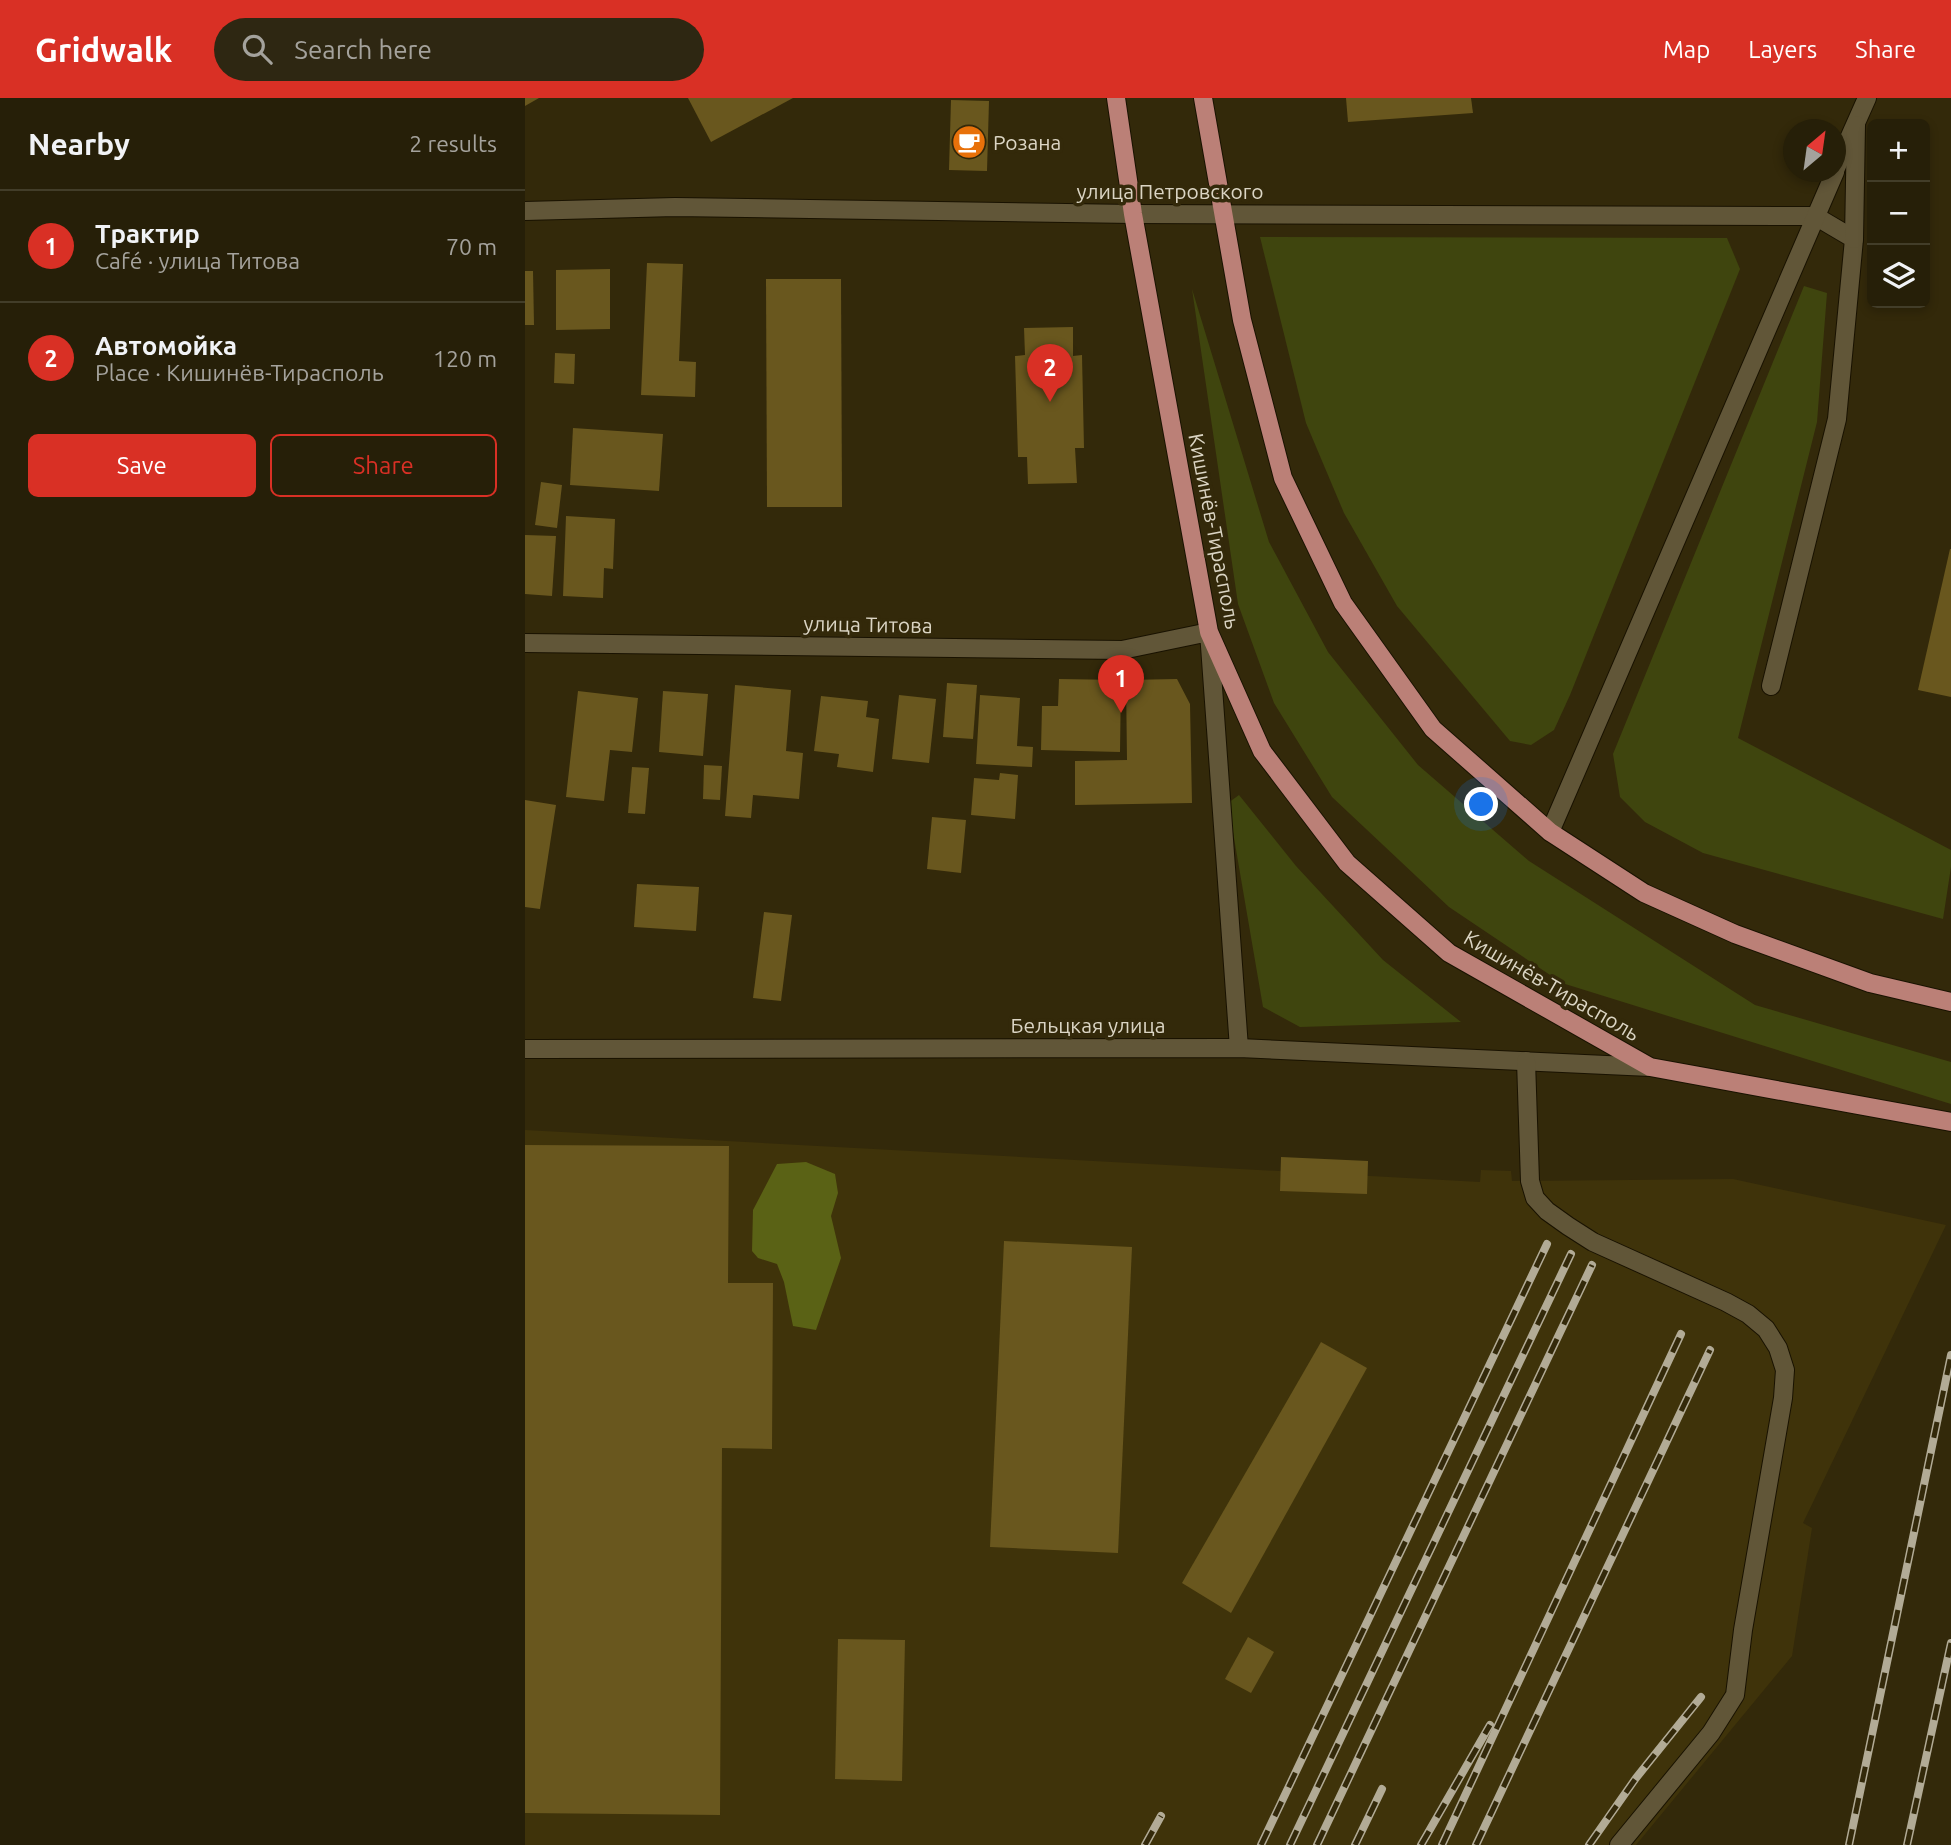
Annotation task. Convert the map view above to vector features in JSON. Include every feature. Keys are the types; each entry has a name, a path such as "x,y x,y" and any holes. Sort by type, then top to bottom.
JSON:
{"main road":[{"name":"Кишинёв-Тирасполь","path":"1115,98 1132,214 1209,632 1262,751 1347,863 1449,953 1650,1067 1951,1122"},
{"path":"1203,98 1242,320 1283,478 1343,603 1433,729 1550,832 1644,893 1735,934 1870,983 1951,1002"}],"street":[{"path":"1846,147 1867,98"},
{"path":"1771,686 1837,419 1854,239 1856,125"},
{"path":"1550,832 1830,182"},
{"name":"улица Петровского","path":"525,211 675,207 1132,214 1815,216"},
{"path":"1815,216 1854,239"},
{"path":"1209,632 1239,1048"},
{"name":"улица Титова","path":"525,643 1122,650 1209,632"},
{"name":"Бельцкая улица","path":"525,1049 1239,1048 1650,1067"},
{"path":"1526,1061 1531,1181 1535,1198 1557,1219 1593,1242 1704,1291 1748,1314 1766,1329 1778,1348 1785,1370 1783,1398 1743,1630 1735,1695 1710,1732 1619,1845"}],"shaded area":[{"path":"525,1130 1480,1182 1481,1170 1511,1171 1512,1181 1733,1179 1946,1225 1803,1523 1812,1528 1792,1656 1636,1845 525,1845"}],"green space":[{"path":"1260,237 1727,238 1740,269 1570,695 1554,730 1531,745 1510,741 1397,606 1344,513 1306,423"},
{"path":"1804,286 1827,293 1817,422 1738,738 1951,850 1943,919 1703,853 1645,822 1620,797 1613,754"},
{"path":"1192,289 1269,542 1328,652 1418,765 1529,861 1755,1005 1951,1062 1951,1104 1562,983 1449,907 1332,797 1274,703 1238,604"},
{"path":"1239,795 1296,866 1383,960 1461,1022 1300,1027 1263,1007 1228,803"},
{"path":"806,1162 835,1174 838,1193 831,1216 841,1258 816,1330 793,1326 784,1282 777,1264 758,1258 752,1251 753,1210 777,1164"}],"building":[{"path":"525,98 539,98 525,106"},
{"path":"688,98 793,98 711,142"},
{"path":"1346,98 1471,98 1473,113 1348,122"},
{"name":"Розана","path":"951,100 989,101 987,171 949,170"},
{"path":"647,263 683,264 679,361 696,362 695,397 641,395"},
{"path":"610,269 610,329 556,330 556,270"},
{"path":"525,271 533,271 534,325 525,325"},
{"path":"766,279 841,279 842,507 767,507"},
{"path":"1073,327 1073,356 1082,355 1084,448 1075,448 1077,483 1028,484 1027,457 1018,457 1015,356 1025,355 1024,328"},
{"path":"555,353 575,354 574,384 554,383"},
{"path":"573,428 663,434 659,491 570,485"},
{"path":"541,482 562,485 557,528 535,525"},
{"path":"566,516 615,519 613,569 604,568 603,598 563,596"},
{"path":"525,535 556,536 552,596 525,594"},
{"path":"1951,549 1951,697 1918,690"},
{"path":"1059,679 1121,680 1120,752 1041,750 1042,706 1058,706"},
{"path":"1177,679 1190,704 1192,803 1075,805 1075,761 1127,760 1126,680"},
{"path":"947,683 977,685 973,739 943,737"},
{"path":"735,685 791,690 786,751 803,753 799,799 753,795 751,818 725,816"},
{"path":"578,691 638,698 632,752 610,750 604,801 566,797"},
{"path":"663,691 708,694 703,756 659,752"},
{"path":"899,695 936,699 929,763 892,759"},
{"path":"980,695 1020,698 1017,746 1033,747 1032,767 976,764"},
{"path":"821,696 868,701 866,717 879,719 873,772 837,767 839,754 814,751"},
{"path":"704,765 722,766 720,800 703,799"},
{"path":"632,767 649,768 645,814 628,813"},
{"path":"1000,773 1018,775 1015,819 971,815 974,778 999,780"},
{"path":"525,800 556,805 540,909 525,907"},
{"path":"932,817 966,820 961,873 927,869"},
{"path":"637,884 699,887 696,931 634,927"},
{"path":"764,912 792,915 781,1001 753,998"},
{"path":"525,1145 729,1146 728,1283 773,1283 772,1449 722,1448 720,1815 525,1813"},
{"path":"1281,1157 1368,1161 1367,1194 1280,1191"},
{"path":"1004,1241 1132,1247 1118,1553 990,1547"},
{"path":"1321,1342 1367,1368 1231,1613 1182,1583"},
{"path":"1248,1637 1274,1652 1251,1693 1225,1679"},
{"path":"838,1639 905,1640 902,1781 835,1779"}],"railway":[{"path":"1261,1845 1547,1244"},
{"path":"1290,1845 1571,1254"},
{"path":"1317,1845 1592,1265"},
{"path":"1442,1845 1681,1334"},
{"path":"1476,1845 1710,1350"},
{"path":"1849,1845 1951,1355"},
{"path":"1907,1845 1951,1643"},
{"path":"1589,1845 1636,1778 1701,1697"},
{"path":"1421,1845 1490,1725"},
{"path":"1355,1845 1382,1789"},
{"path":"1145,1845 1161,1816"}],"place":[{"name":"Розана","path":"969,142"},
{"name":"Автомойка","path":"1050,402"},
{"name":"Трактир","path":"1121,713"}]}
